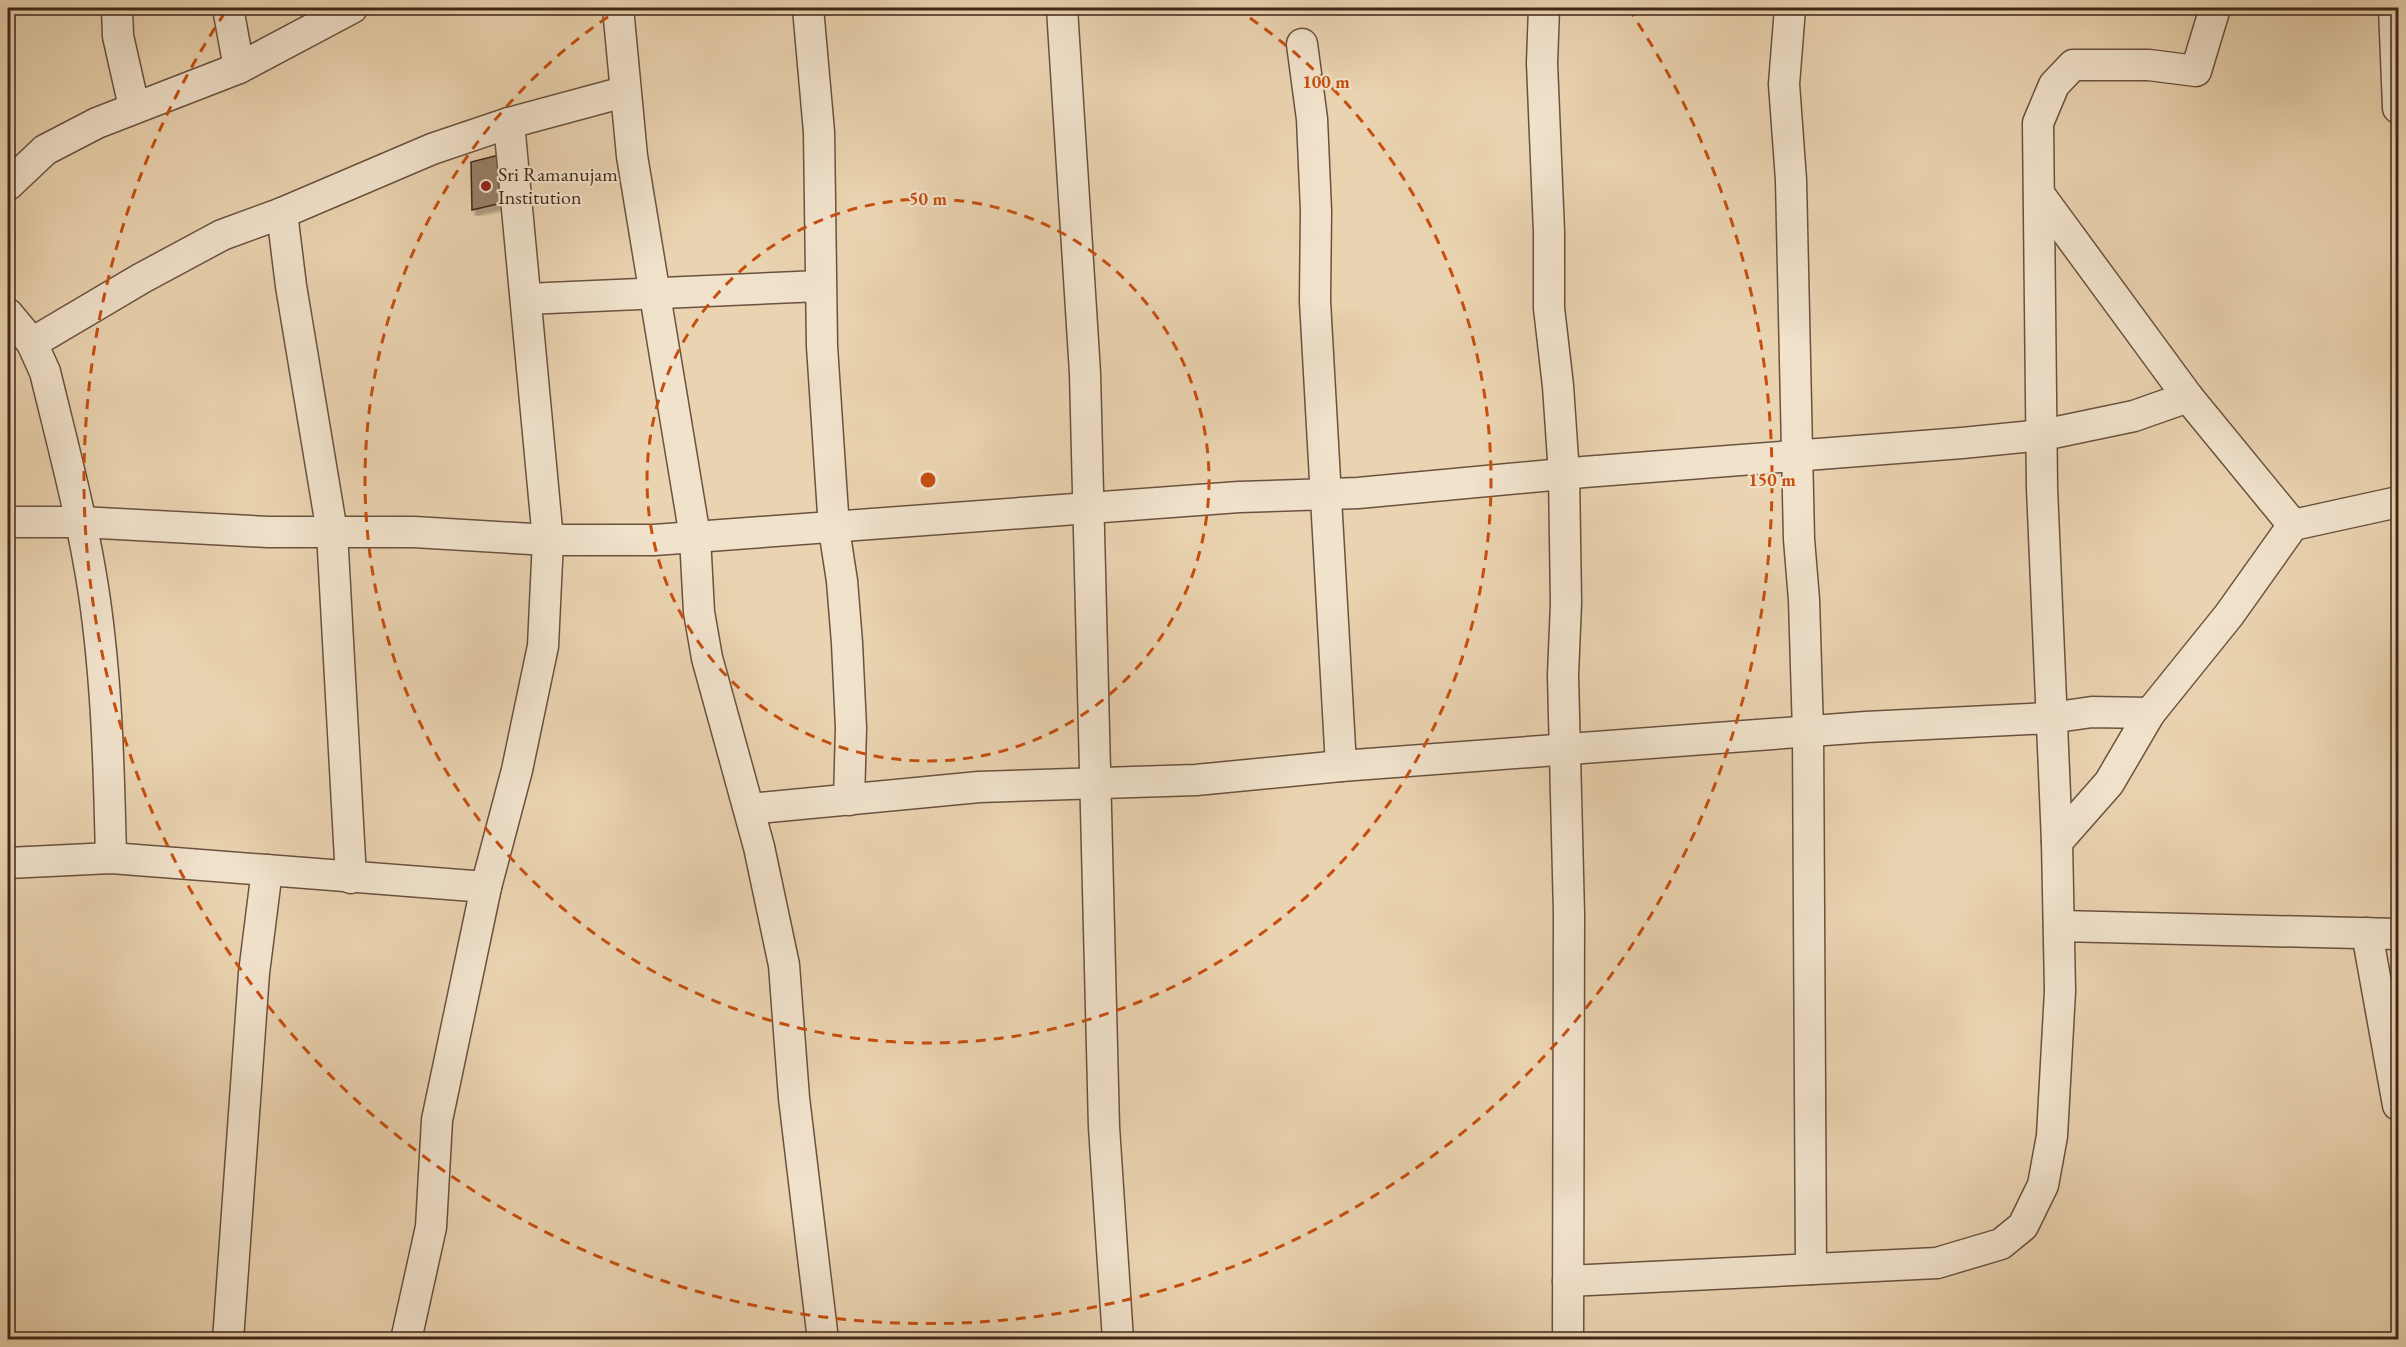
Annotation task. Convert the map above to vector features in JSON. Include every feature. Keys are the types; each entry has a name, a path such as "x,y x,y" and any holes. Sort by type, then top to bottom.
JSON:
{"street":[{"path":"117,8 118,36 134,108"},
{"path":"228,8 239,68"},
{"path":"8,185 45,150 134,108 239,68 352,8"},
{"path":"618,8 624,92 654,293 695,537 699,612 707,658 749,809 784,965 794,1098 823,1340"},
{"path":"808,8 819,132 820,286 834,529 847,643 851,728 849,800"},
{"path":"1062,8 1085,373 1093,782 1104,1127 1118,1340"},
{"path":"1544,8 1542,63 1549,232 1549,308 1558,386 1564,474 1564,750 1569,926 1568,1340"},
{"path":"1790,8 1784,84 1791,180 1797,455 1808,732 1811,1269"},
{"path":"1568,1281 1937,1263 2001,1244 2023,1226 2043,1185 2052,1136 2059,1015 2057,842 2050,718 2043,435 2038,123 2054,85 2073,65 2149,65 2196,70 2215,8"},
{"path":"2394,8 2398,108"},
{"path":"1302,44 1313,142 1316,211 1315,301 1338,674 1341,766"},
{"path":"32,343 142,278 222,235 282,213 432,149 509,123 624,92"},
{"path":"406,1340 430,1227 437,1120 486,887 517,770 543,646 548,540 509,123"},
{"path":"2039,194 2188,397 2293,525"},
{"path":"282,213 292,296 332,532 351,878"},
{"path":"526,300 820,286"},
{"path":"8,314 32,343 45,372 81,522 94,593 102,658 109,765 111,858"},
{"path":"8,522 81,522 268,532 414,532 548,540 654,540 834,529 871,522 1325,492 1358,493 2043,435 2134,416 2188,397"},
{"path":"2057,842 2109,783 2150,713 2229,615 2293,525 2398,502"},
{"path":"749,809 979,787 1196,780 1341,766 1808,732 2050,718 2092,712 2150,713"},
{"path":"8,863 111,858 486,887"},
{"path":"228,1340 254,973 267,870"},
{"path":"2059,926 2398,934"},
{"path":"2367,933 2398,1105"}],"building":[{"name":"Sri Ramanujam Institution","path":"499,155 502,203 472,210 471,162"}],"place":[{"name":"Sri Ramanujam Institution","path":"486,186"}]}
